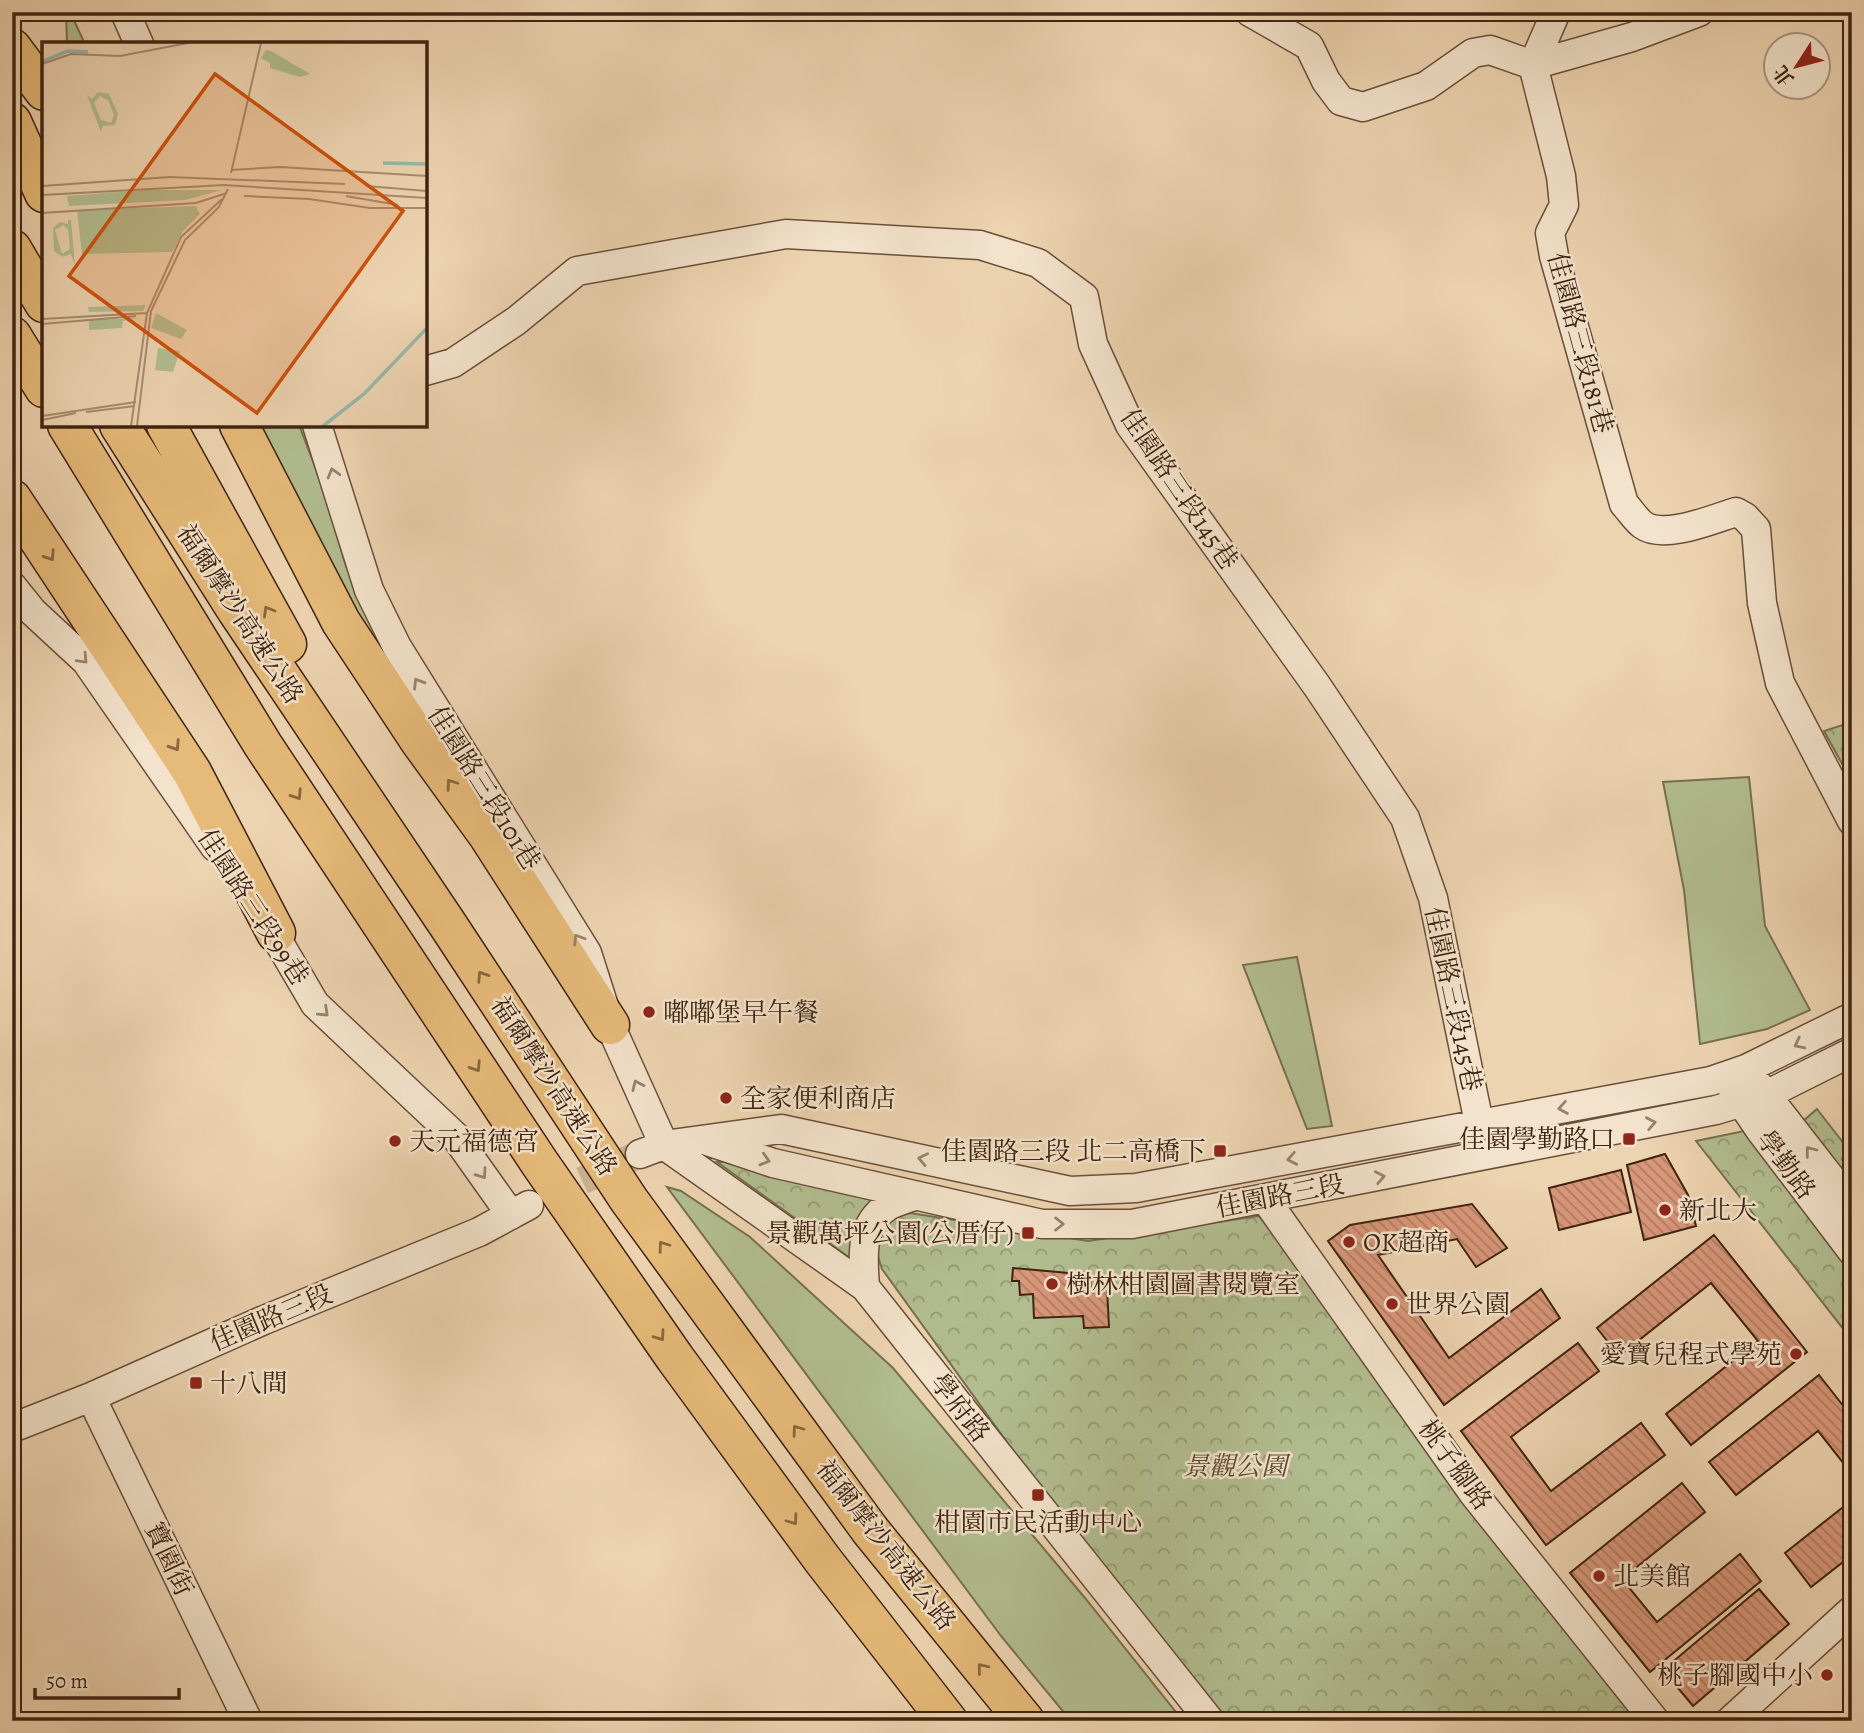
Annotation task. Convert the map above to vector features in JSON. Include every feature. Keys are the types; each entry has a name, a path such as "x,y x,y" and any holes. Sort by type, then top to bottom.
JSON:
{"highway":[{"path":"12,48 42,88"},
{"path":"12,122 42,189"},
{"path":"12,249 42,300"},
{"path":"12,336 42,385"},
{"path":"12,367 42,412"},
{"path":"52,427 263,745"},
{"name":"福爾摩沙高速公路","path":"68,427 263,745 540,1162 668,1347 822,1559 948,1721"},
{"name":"福爾摩沙高速公路","path":"120,427 237,611 449,925 629,1200 870,1530 1025,1721"},
{"path":"167,427 240,561 449,925"},
{"path":"240,427 341,622 419,740 487,834 610,1025"},
{"path":"12,499 192,772 276,933"}],"street":[{"path":"125,12 138,42"},
{"path":"1251,12 1309,46 1326,81 1341,101 1363,107 1426,86 1473,53 1490,50 1533,65 1632,37 1699,12"},
{"path":"1533,65 1556,12"},
{"name":"佳園路三段181巷","path":"1533,65 1560,176 1564,205 1550,233 1624,504 1643,525 1654,530 1670,531 1736,512 1756,529 1762,603 1780,683 1852,821"},
{"name":"佳園路三段145巷","path":"427,370 453,363 516,321 577,271 603,266 786,234 981,245 1038,263 1084,297 1093,344 1130,425 1317,686 1405,818 1433,898 1479,1124"},
{"name":"佳園路三段101巷","path":"318,427 369,590 404,659 587,953 652,1150"},
{"name":"佳園路三段99巷","path":"12,586 33,612 86,661 276,933 315,1004 455,1136 520,1210"},
{"name":"佳園路三段","path":"652,1150 700,1139 781,1129 1070,1191 1136,1188 1711,1081 1736,1072 1852,1017"},
{"name":"佳園路三段","path":"700,1139 773,1163 1042,1224 1132,1224 1266,1200 1753,1099 1852,1052"},
{"name":"學勤路","path":"1736,1072 1852,1251"},
{"name":"學勤路","path":"1753,1099 1852,1205"},
{"name":"學府路","path":"652,1150 865,1287 1210,1721"},
{"path":"865,1287 863,1244 873,1220 887,1206 914,1196"},
{"name":"桃子腳路","path":"1266,1200 1473,1493 1655,1721"},
{"name":"佳園路三段","path":"12,1428 479,1232 520,1210"},
{"name":"寶園街","path":"91,1397 248,1721"},
{"path":"1730,1721 1852,1610"}],"green space":[{"path":"66,12 70,12 84,42 67,42"},
{"path":"262,427 300,427 322,485 346,566 398,682 347,596 299,507"},
{"path":"1852,722 1852,782 1824,731"},
{"path":"1749,777 1765,926 1810,1010 1767,1029 1700,1044 1684,890 1663,782"},
{"path":"1297,957 1332,1126 1307,1129 1243,965"},
{"path":"1817,1109 1852,1154 1852,1185 1802,1122"},
{"path":"1744,1131 1852,1271 1852,1340 1696,1141"},
{"path":"778,1160 874,1201 855,1223 850,1258 717,1162"},
{"path":"667,1187 681,1191 750,1237 893,1368 1085,1598 1183,1721 1071,1721 1001,1636"},
{"name":"景觀公園","path":"910,1213 1088,1241 1259,1216 1645,1721 1223,1721 1102,1574 882,1269 877,1248 879,1232 889,1220"}],"building":[{"name":"新北大","path":"1665,1154 1688,1195 1696,1226 1644,1240 1627,1165"},
{"name":"新北大","path":"1621,1170 1631,1212 1559,1230 1549,1188"},
{"name":"世界公園","path":"1472,1204 1507,1248 1476,1267 1457,1239 1378,1255 1449,1358 1541,1289 1560,1318 1444,1405 1328,1241 1350,1225"},
{"path":"1714,1235 1807,1352 1691,1445 1666,1414 1758,1341 1711,1283 1619,1356 1597,1328"},
{"path":"1013,1268 1090,1272 1091,1290 1107,1289 1109,1327 1084,1328 1083,1316 1034,1318 1033,1294 1020,1295 1019,1281 1012,1281"},
{"path":"1578,1343 1599,1371 1511,1437 1551,1491 1641,1423 1665,1455 1546,1545 1461,1431"},
{"path":"1819,1375 1852,1417 1852,1474 1818,1431 1736,1495 1709,1462"},
{"name":"北美館","path":"1682,1483 1705,1512 1622,1579 1657,1622 1740,1554 1761,1581 1650,1672 1570,1573"},
{"path":"1852,1500 1852,1555 1811,1587 1785,1553"},
{"path":"1759,1589 1789,1624 1693,1706 1663,1670"}],"tunnel":[{"path":"544,1198 640,1154"}],"place":[{"name":"嘟嘟堡早午餐","path":"649,1012"},
{"name":"全家便利商店","path":"726,1098"},
{"name":"佳園學勤路口","path":"1629,1139"},
{"name":"天元福德宮","path":"395,1141"},
{"name":"佳園路三段 北二高橋下","path":"1220,1151"},
{"name":"新北大","path":"1665,1210"},
{"name":"景觀萬坪公園(公厝仔)","path":"1028,1233"},
{"name":"OK超商","path":"1349,1242"},
{"name":"樹林柑園圖書閱覽室","path":"1052,1284"},
{"name":"世界公園","path":"1392,1304"},
{"name":"愛寶兒程式學苑","path":"1796,1354"},
{"name":"十八間","path":"196,1383"},
{"name":"柑園市民活動中心","path":"1038,1495"},
{"name":"北美館","path":"1599,1576"},
{"name":"桃子腳國中小","path":"1827,1675"}]}
